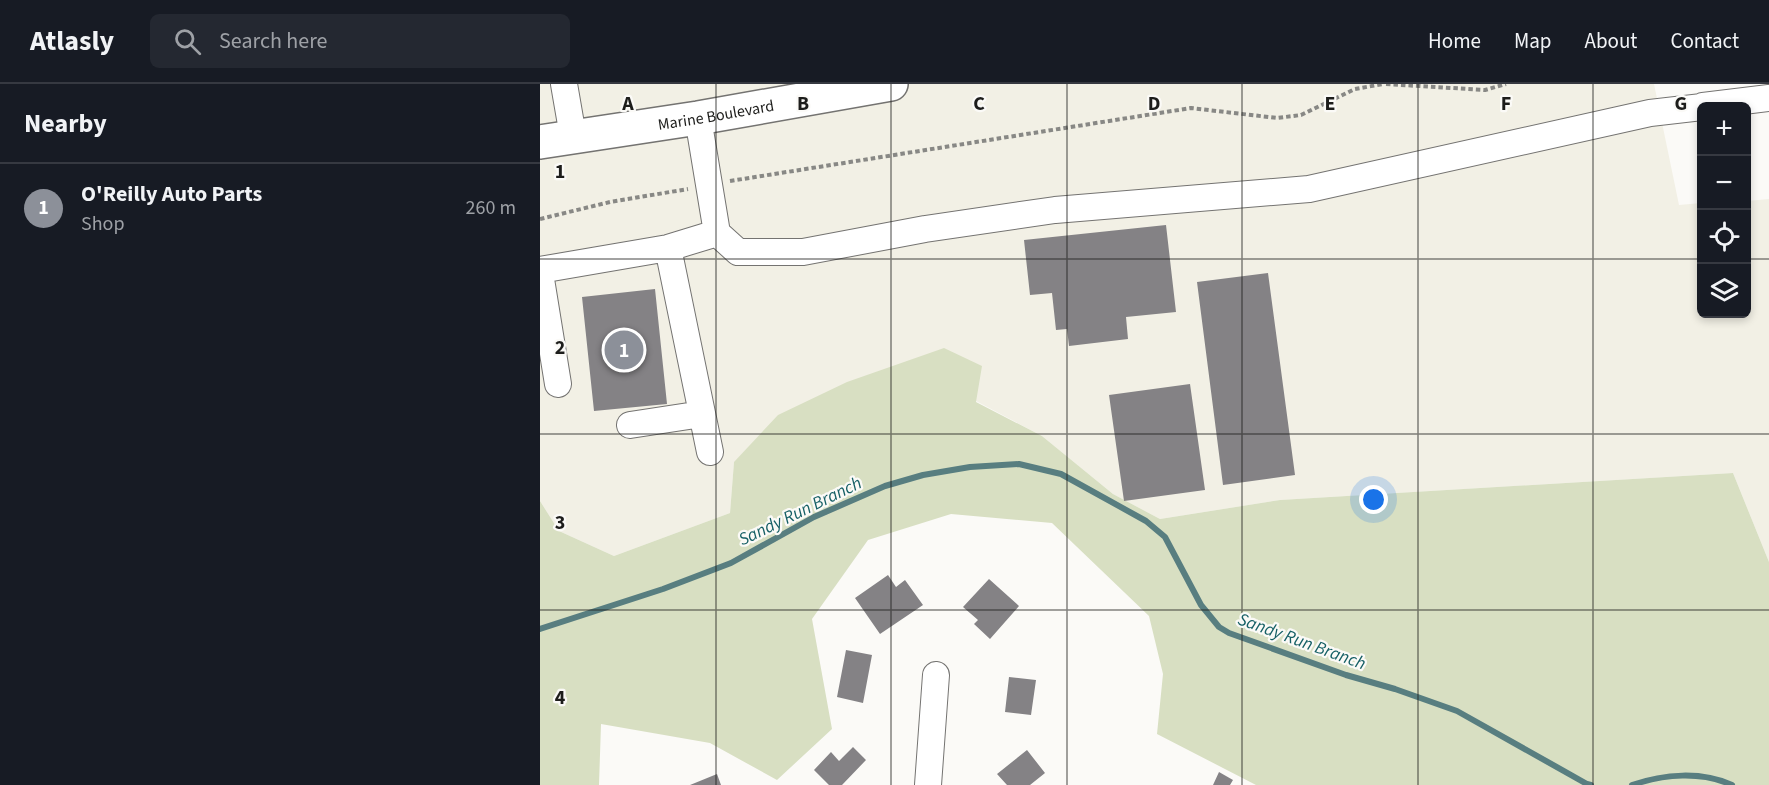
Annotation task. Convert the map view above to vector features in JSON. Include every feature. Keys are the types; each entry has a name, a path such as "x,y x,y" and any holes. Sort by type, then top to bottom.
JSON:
{"main road":[{"name":"Marine Boulevard","path":"540,142 699,118 881,85"}],"street":[{"path":"564,84 573,136"},
{"path":"1739,102 1769,98"},
{"path":"699,118 717,233 738,252 803,252 925,229 1055,210 1310,189 1650,113 1697,108"},
{"path":"558,384 540,271 668,248 717,233"},
{"path":"668,248 710,452"},
{"path":"630,425 702,414"},
{"path":"928,785 936,675"}],"path":[{"path":"540,219 610,202 708,185 1191,108 1277,118 1301,115 1354,90 1384,84 1485,90 1506,84"}],"shaded area":[{"path":"540,84 1654,84 1679,205 1697,203 1697,318 1751,318 1751,201 1769,199 1769,562 1733,473 1280,500 1160,519 1113,494 1042,436 976,401 734,462 730,513 614,556 559,531 540,501"}],"green space":[{"path":"944,348 982,366 976,402 1042,436 1113,494 1160,519 1280,500 1733,473 1769,562 1769,785 1256,785 1157,734 1163,674 1149,616 1052,523 951,514 868,540 812,619 832,729 777,780 710,743 601,724 599,785 540,785 540,501 559,531 614,556 730,513 734,462 778,415 847,382"}],"building":[{"path":"1166,225 1176,312 1126,317 1128,339 1069,346 1067,329 1056,330 1052,293 1030,295 1024,240"},
{"path":"1268,273 1295,475 1223,485 1197,282"},
{"path":"655,289 667,404 594,411 582,297"},
{"path":"1190,384 1205,490 1124,501 1109,395"},
{"path":"888,575 896,587 905,580 923,605 880,634 855,598"},
{"path":"989,579 1019,606 990,639 974,624 978,620 963,607"},
{"path":"846,650 872,655 863,703 837,697"},
{"path":"1009,677 1036,680 1031,715 1005,712"},
{"path":"853,747 866,760 842,785 829,785 814,770 831,752 839,761"},
{"path":"1027,750 1045,773 1030,785 1007,785 997,774"},
{"path":"1219,772 1233,780 1230,785 1213,785"},
{"path":"717,774 721,785 690,785"}],"waterway":[{"name":"Sandy Run Branch","path":"540,629 663,589 731,563 814,517 885,486 923,475 970,467 1019,464 1061,474 1146,521 1165,537 1201,605 1219,627 1229,633 1346,675 1457,711 1591,785"},
{"name":"Sandy Run Branch","path":"1632,785 1670,776 1695,776 1732,785"}],"place":[{"name":"O'Reilly Auto Parts","path":"624,350"}]}
